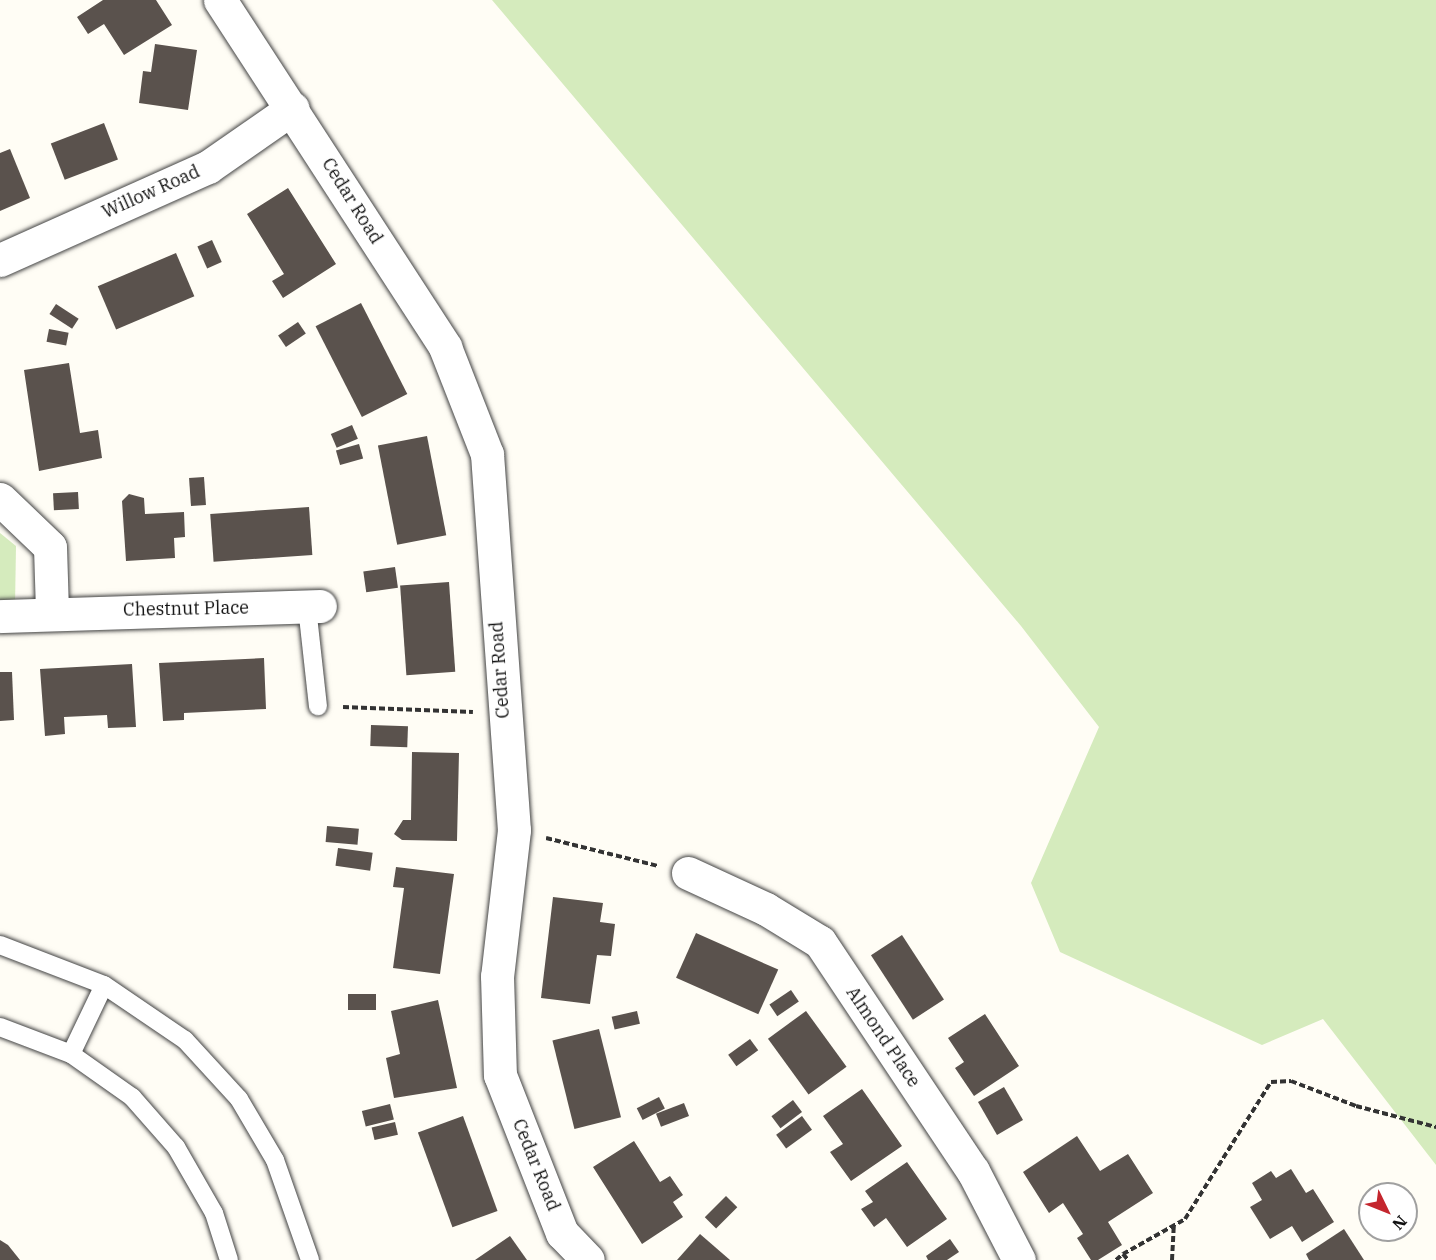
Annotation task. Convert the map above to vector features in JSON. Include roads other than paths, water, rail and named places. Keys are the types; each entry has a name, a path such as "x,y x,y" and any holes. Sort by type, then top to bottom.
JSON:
{"street":[{"name":"Cedar Road","path":"220,0 294,108 445,347 487,454 502,713 514,830 497,976 500,1075 562,1233 588,1260"},
{"name":"Willow Road","path":"0,260 207,167 294,108"},
{"path":"0,499 50,547 52,611"},
{"name":"Chestnut Place","path":"0,616 52,611 313,607"},
{"name":"Almond Place","path":"688,873 766,909 820,942 973,1171 1019,1260"}],"lane":[{"path":"313,607 318,706"},
{"path":"0,945 104,985 185,1040 239,1099 275,1160 310,1260"},
{"path":"71,1054 104,985"},
{"path":"0,1027 71,1054 132,1097 176,1147 214,1213 229,1260"}]}
